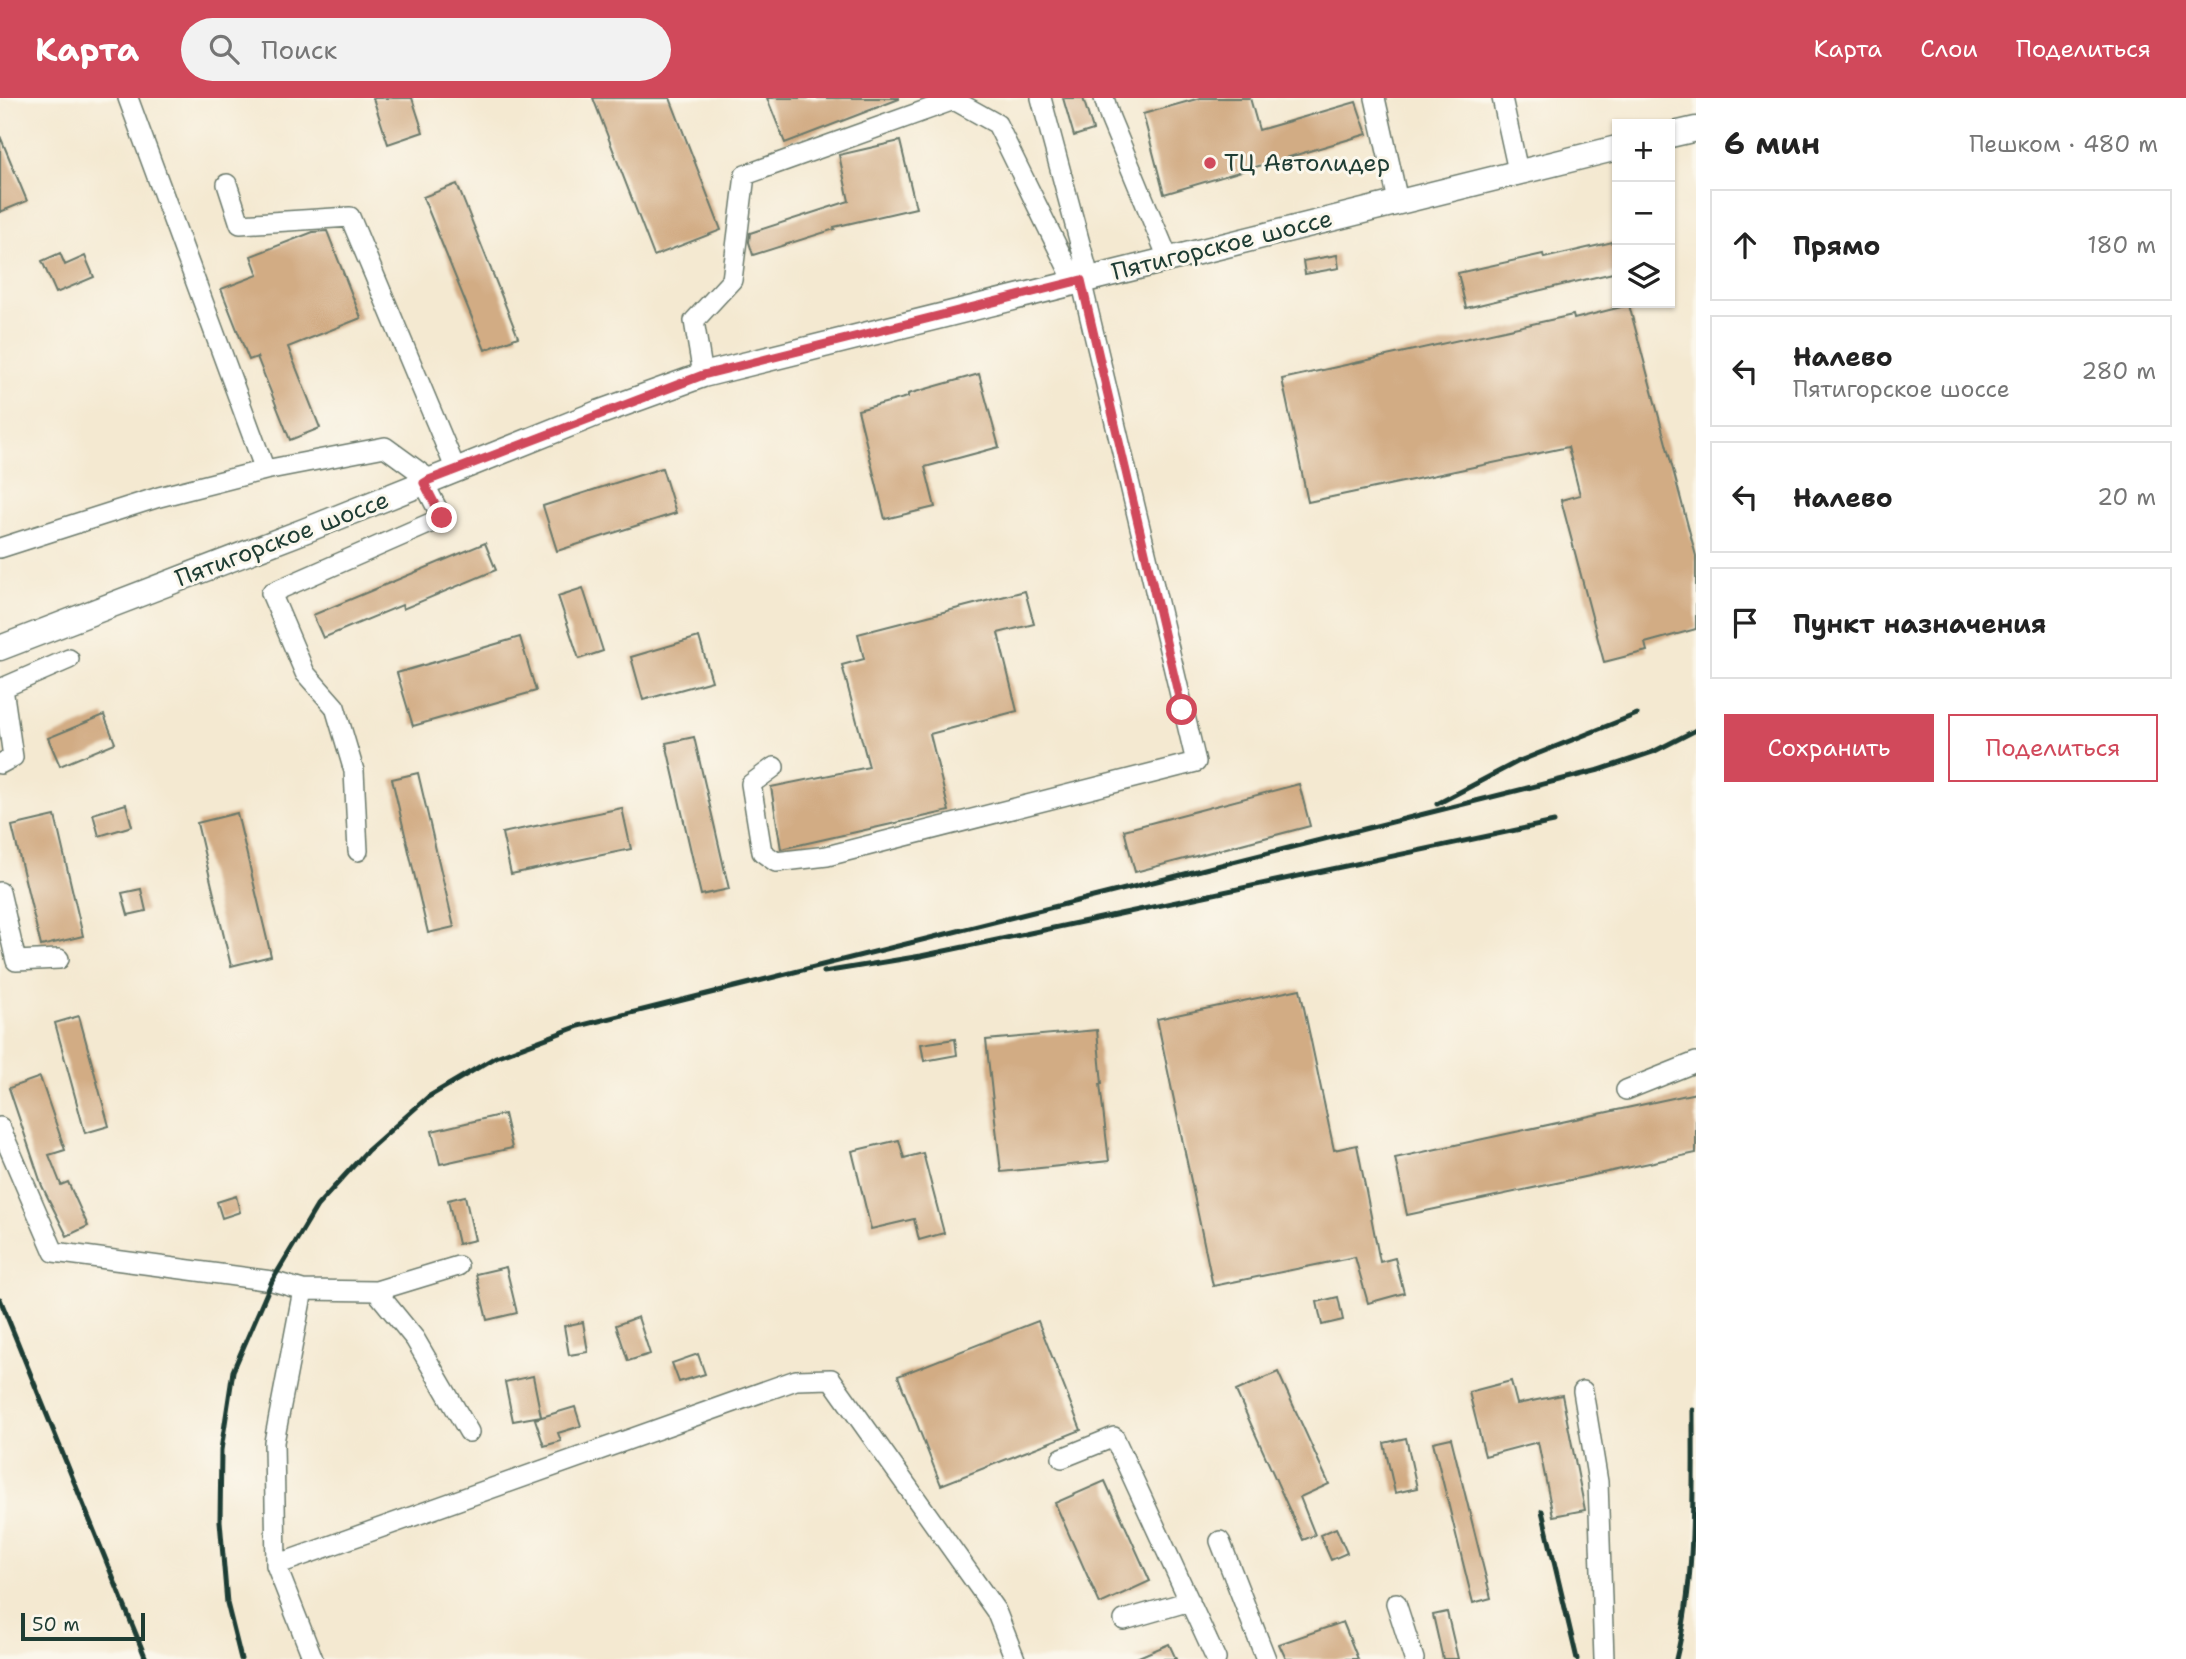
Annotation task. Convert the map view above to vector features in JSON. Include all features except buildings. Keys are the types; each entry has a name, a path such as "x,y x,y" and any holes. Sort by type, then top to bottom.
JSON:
{"main road":[{"path":"1675,134 1696,129"},
{"name":"Пятигорское шоссе","path":"0,648 703,375 1612,149"}],"lane":[{"path":"128,98 265,470"},
{"path":"774,767 751,784 762,852 776,862 827,856 1196,762 1041,98"},
{"path":"1104,98 1168,258"},
{"path":"1375,98 1398,201"},
{"path":"1502,98 1518,171"},
{"path":"703,375 694,321 732,280 745,175 954,100 997,124 1082,280"},
{"path":"228,184 240,223 351,217 456,470"},
{"path":"0,548 159,497 265,470 385,447 426,481 442,518 271,593 305,673 335,707 354,771 358,851"},
{"path":"0,764 13,757 1,688 69,659"},
{"path":"0,892 16,961 60,959"},
{"path":"1626,1090 1696,1062"},
{"path":"0,1127 54,1252 272,1281 303,1290 376,1291 458,1266"},
{"path":"303,1290 274,1442 275,1565 313,1659"},
{"path":"376,1291 415,1339 469,1432"},
{"path":"275,1565 796,1380 831,1379 996,1611 1015,1659"},
{"path":"1583,1391 1598,1482 1604,1659"},
{"path":"1062,1458 1114,1437 1216,1659"},
{"path":"1220,1541 1266,1659"},
{"path":"1124,1620 1190,1601"},
{"path":"1396,1603 1414,1659"}],"railway":[{"path":"1437,804 1517,762 1637,714"},
{"path":"241,1659 227,1603 220,1521 221,1450 233,1371 272,1281 317,1206 367,1151 428,1097 496,1057 579,1026 1599,770 1653,752 1696,730"},
{"path":"824,972 921,956 1554,822"},
{"path":"0,1299 146,1659"},
{"path":"1676,1659 1690,1567 1693,1410"},
{"path":"1542,1511 1577,1659"}],"place":[{"name":"ТЦ Автолидер","path":"1210,163"}],"route":[{"path":"442,518 424,483 598,413 703,375 1081,280 1182,710"}]}
